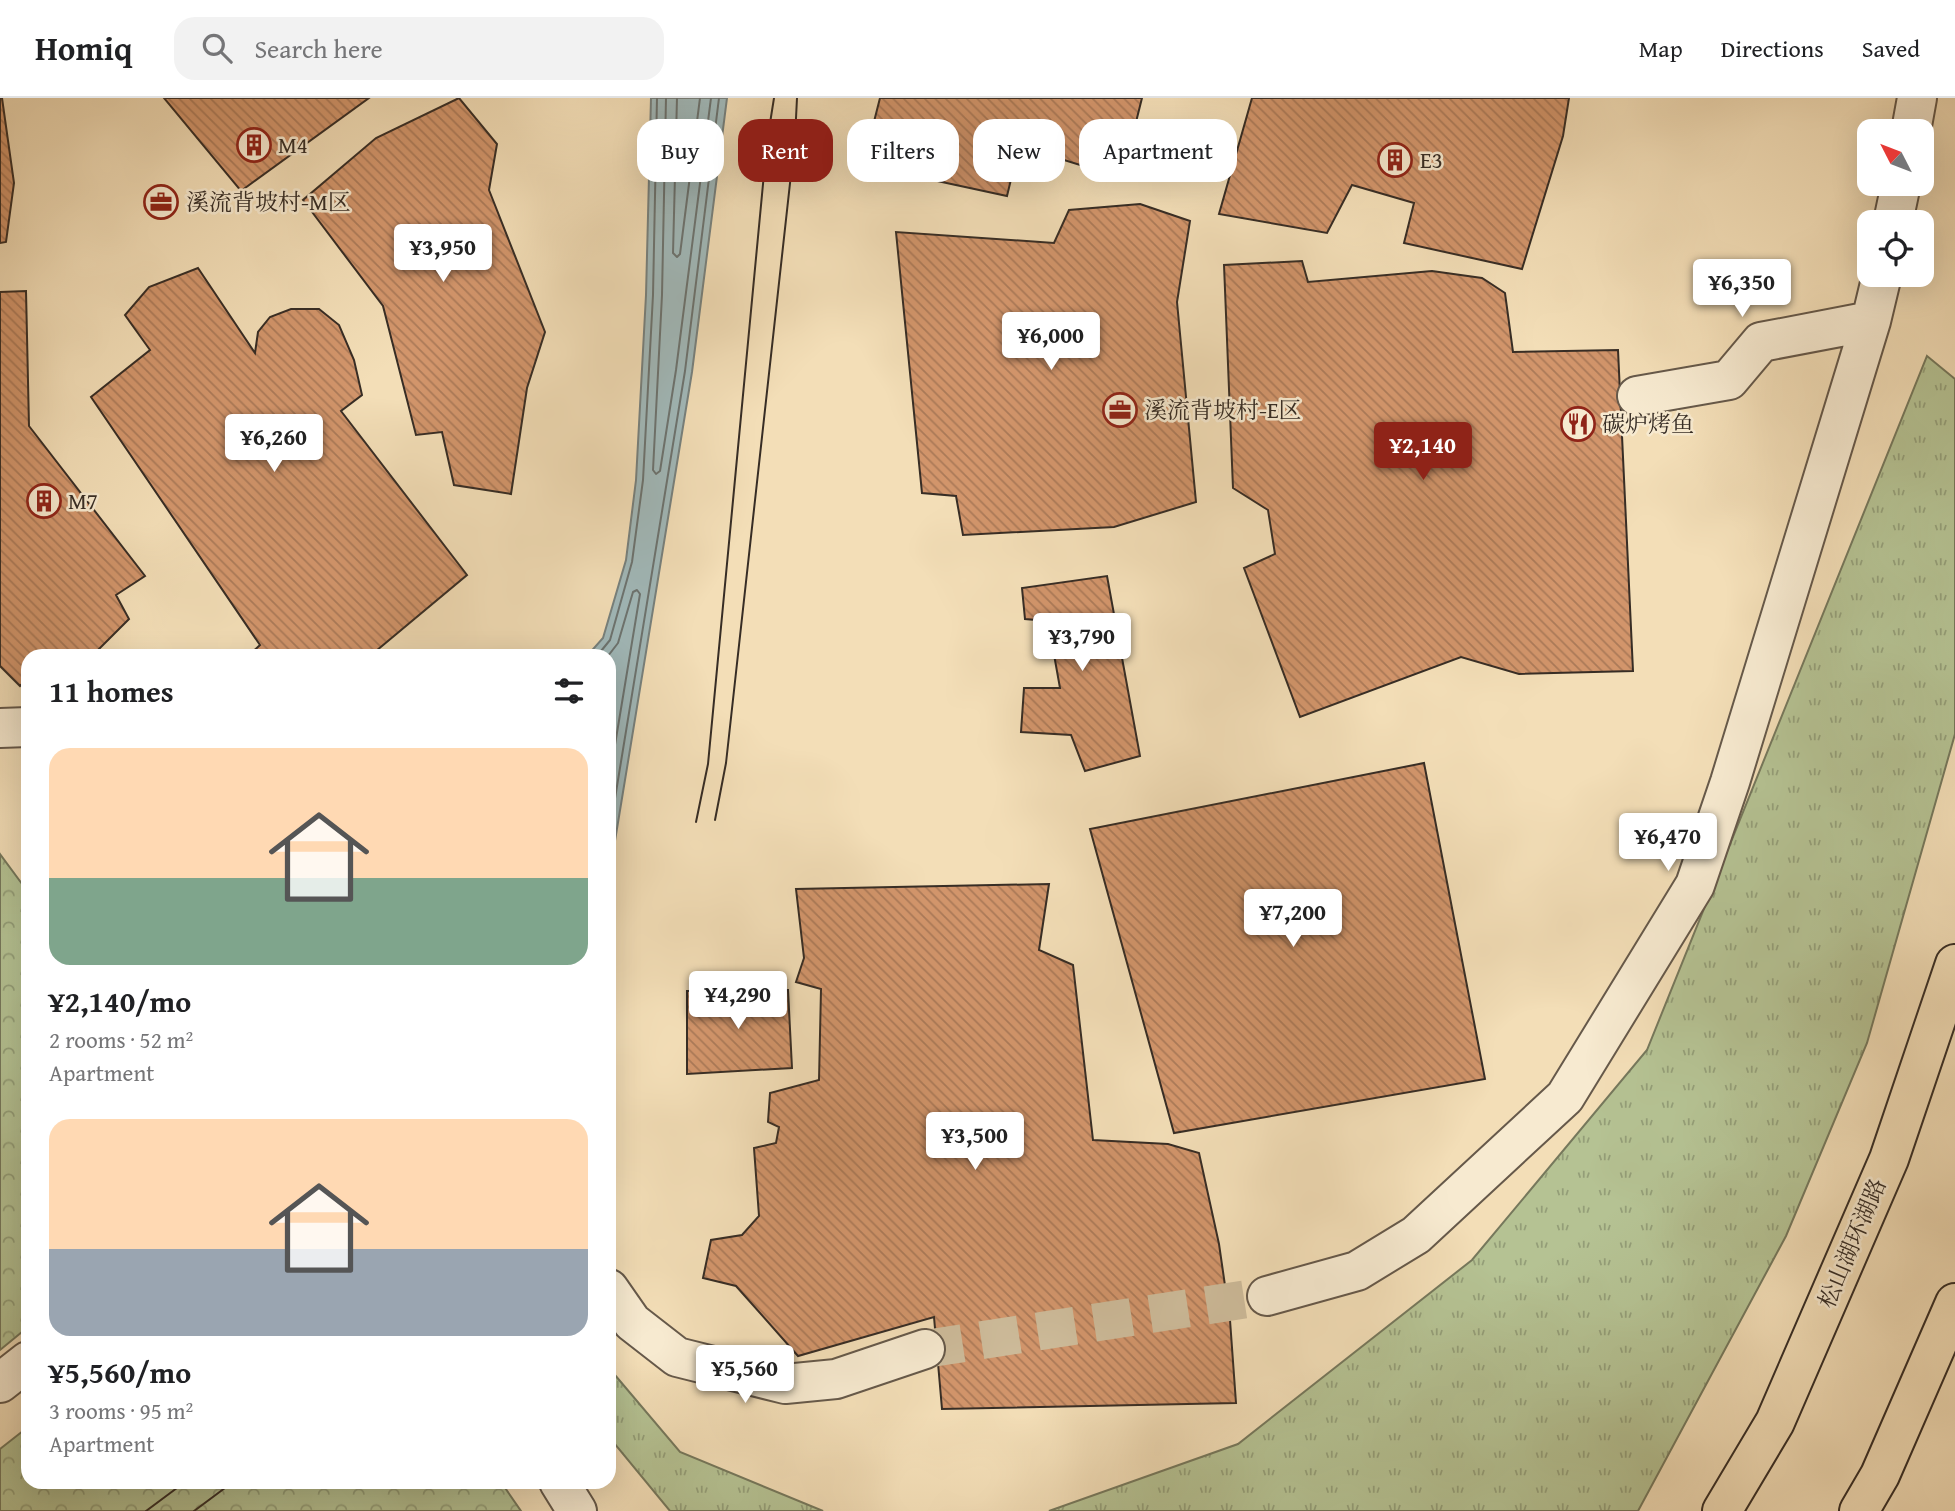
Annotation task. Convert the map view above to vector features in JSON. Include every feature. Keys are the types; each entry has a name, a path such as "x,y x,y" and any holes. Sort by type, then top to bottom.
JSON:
{"main road":[{"name":"松山湖环湖路","path":"1722,1511 1775,1422 1889,1159 1955,964"},
{"path":"1859,1511 1880,1475 1955,1303"}],"street":[{"path":"1913,119 1917,98"},
{"path":"1267,1296 1357,1271 1416,1235 1565,1097 1695,885 1730,782 1879,287"},
{"path":"1637,396 1729,380 1761,342 1871,321"},
{"path":"0,728 21,727"},
{"path":"616,1299 632,1322 677,1357 785,1384 836,1379 925,1349"},
{"path":"0,1382 21,1366"},
{"path":"563,1489 577,1511"}],"green space":[{"path":"1927,356 1955,379 1955,734 1867,1043 1786,1236 1638,1511 1049,1511 1238,1444 1472,1260 1647,1050"},
{"path":"0,854 21,882 21,1333 0,1350"},
{"path":"616,1376 680,1452 823,1511 670,1511 616,1445"},
{"path":"21,1432 21,1489 506,1489 521,1511 0,1511 0,1449"}],"water":[{"path":"651,98 727,98 724,121 724,119 650,119"},
{"path":"649,182 716,182 692,372 616,835 616,649 593,649 603,638 626,560 636,480"}],"building":[{"path":"0,98 14,183 6,242 0,243"},
{"name":"M4","path":"164,98 369,98 241,191"},
{"path":"459,98 497,144 489,190 545,332 527,388 511,494 454,485 442,432 416,435 383,306 303,200 376,138"},
{"path":"880,98 1142,98 1137,119 1079,119 1079,165 1065,160 1065,119 973,119 973,182 1010,182 1007,196 942,182 959,182 959,119 875,119"},
{"name":"E3","path":"1252,98 1569,98 1563,136 1522,269 1404,243 1414,203 1352,185 1327,233 1219,214 1228,182 1237,182 1237,151"},
{"path":"1140,204 1190,221 1177,302 1196,502 1114,527 963,535 956,496 922,493 896,232 1054,243 1069,210"},
{"path":"1302,261 1308,282 1432,271 1482,278 1505,293 1513,352 1618,350 1633,671 1519,674 1461,657 1300,717 1244,568 1275,554 1268,510 1233,488 1224,265"},
{"path":"198,268 255,353 258,332 270,317 291,309 319,309 339,325 354,360 362,395 341,411 467,575 378,649 256,649 260,645 91,397 150,350 125,315 149,287"},
{"name":"M7","path":"26,291 29,426 145,576 116,595 129,619 99,649 21,649 20,686 0,666 0,292"},
{"path":"1107,576 1140,756 1085,771 1071,735 1021,732 1024,688 1060,688 1048,621 1025,619 1022,588"},
{"path":"1424,763 1485,1079 1174,1133 1090,829"},
{"path":"1049,884 1039,950 1073,965 1093,1140 1168,1144 1199,1153 1219,1244 1230,1320 1236,1403 942,1409 934,1317 798,1356 736,1286 703,1278 711,1240 742,1235 759,1216 754,1148 776,1143 779,1127 768,1122 770,1093 819,1080 821,989 796,982 804,958 796,889"},
{"path":"788,990 792,1068 687,1074 687,991"}],"tunnel":[{"path":"925,1349 1267,1296"}],"tram line":[{"path":"696,822 708,764 767,142 774,98"},
{"path":"715,820 726,763 795,138 797,98"},
{"path":"146,1511 176,1489"},
{"path":"194,1511 224,1489"}],"place":[{"name":"M4","path":"254,145"},
{"name":"E3","path":"1395,160"},
{"name":"溪流背坡村-M区","path":"161,202"},
{"name":"溪流背坡村-E区","path":"1120,410"},
{"name":"碳炉烤鱼","path":"1578,424"},
{"name":"M7","path":"44,501"}]}
